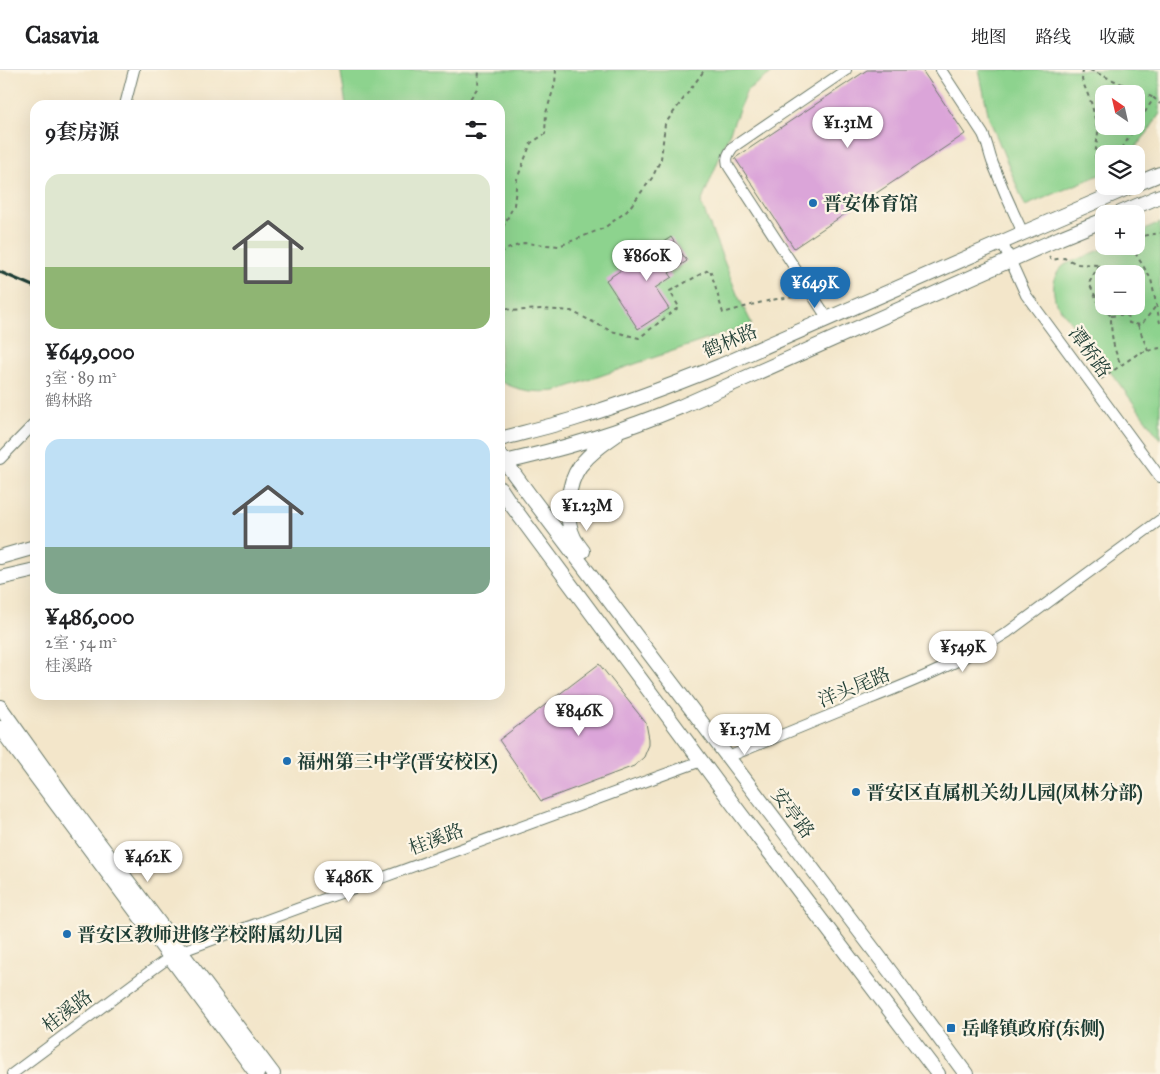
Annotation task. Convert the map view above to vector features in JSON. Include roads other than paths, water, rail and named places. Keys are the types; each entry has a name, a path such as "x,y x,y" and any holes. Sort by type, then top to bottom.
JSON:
{"main road":[{"path":"1145,180 1160,174"},
{"name":"鹤林路","path":"505,438 630,401 720,366 1111,195"},
{"path":"1139,205 1160,196"},
{"path":"505,459 546,452 628,427 680,407 1095,224"},
{"path":"628,427 584,461 569,492 568,506 569,521 574,538 629,615 636,635"},
{"name":"安亭路","path":"505,464 896,978 966,1074"},
{"path":"505,496 701,761 938,1074"},
{"path":"0,557 30,548"},
{"path":"0,578 30,571"},
{"path":"0,708 176,954 257,1074"},
{"path":"0,728 176,954 273,1074"}],"street":[{"path":"126,100 134,70"},
{"path":"828,319 726,162 727,156 733,147 846,70"},
{"path":"941,70 983,134 988,144 992,162 1023,233"},
{"name":"潭桥路","path":"1002,242 1026,295 1160,477"},
{"path":"0,459 30,428"},
{"name":"洋头尾路","path":"728,757 914,681 984,648 1160,520"},
{"name":"桂溪路","path":"12,1074 176,954 701,761"}],"railway":[{"path":"0,272 30,285"}],"place":[{"name":"晋安体育馆","path":"813,203"},
{"name":"福州第三中学(晋安校区)","path":"287,761"},
{"name":"晋安区直属机关幼儿园(凤林分部)","path":"856,792"},
{"name":"晋安区教师进修学校附属幼儿园","path":"67,934"},
{"name":"岳峰镇政府(东侧)","path":"951,1028"}]}
